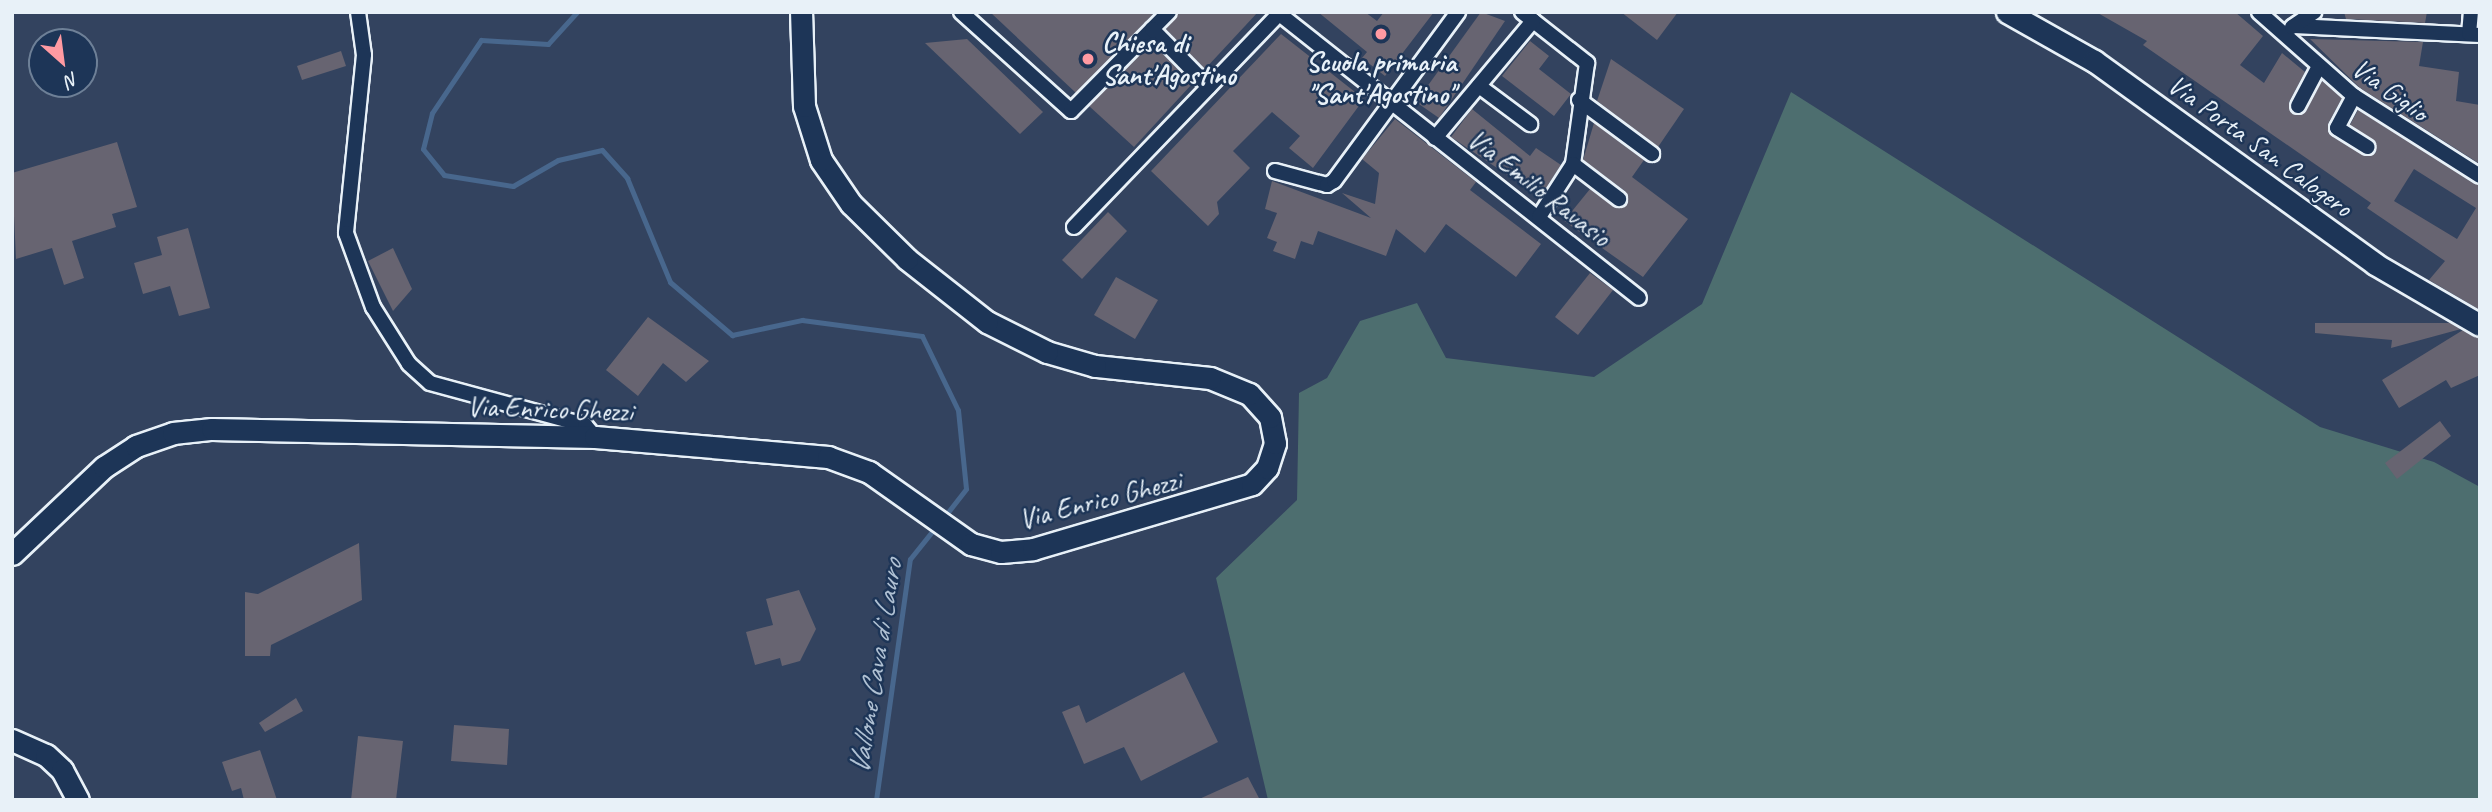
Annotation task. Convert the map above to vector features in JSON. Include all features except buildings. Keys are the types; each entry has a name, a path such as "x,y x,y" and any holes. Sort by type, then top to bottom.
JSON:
{"street":[{"path":"358,12 364,55 346,233 373,307 409,364 430,383 585,425 595,437"},
{"name":"Via Enrico Ghezzi","path":"12,554 104,467 136,446 173,433 212,429 595,437 828,457 869,472 971,544 1001,552 1033,548 1228,495 1252,484 1266,468 1275,443 1270,417 1249,394 1210,378 1095,366 1047,352 987,322 907,259 851,204 821,160 804,106 801,12"},
{"path":"961,12 1071,111 1169,12"},
{"path":"1275,171 1327,185 1334,181 1389,100 1458,12"},
{"name":"Via Porta San Calogero","path":"2007,12 2117,77 2375,264 2480,325"},
{"name":"Via Giglio","path":"2259,12 2318,68 2354,96 2480,176"},
{"path":"2280,34 2314,12"},
{"path":"2294,26 2474,34 2472,12"},
{"path":"1074,227 1278,13"},
{"name":"Via Emilio Ravasio","path":"1278,13 1639,298"},
{"path":"1436,138 1479,86 1528,17 1587,63 1579,100 1573,164 1539,217"},
{"path":"1152,29 1209,86"},
{"path":"2298,106 2318,68"},
{"path":"1479,86 1530,124"},
{"path":"2354,96 2337,128 2368,147"},
{"path":"1579,100 1652,154"},
{"path":"1573,164 1619,200"},
{"path":"12,740 46,755 62,769 78,800"}],"green space":[{"path":"1791,92 2320,427 2434,462 2480,487 2480,800 1268,800 1216,578 1297,500 1299,393 1327,378 1360,321 1417,303 1446,358 1594,377 1702,304"}],"waterway":[{"name":"Vallone Cava di Lauro","path":"577,12 548,44 481,40 432,113 423,149 444,175 513,186 558,160 602,150 627,178 670,282 732,335 802,320 922,336 958,410 966,489 944,517"},
{"name":"Vallone Cava di Lauro","path":"876,800 910,559 938,524"}],"place":[{"name":"Scuola primaria \"Sant'Agostino\"","path":"1381,34"},
{"name":"Chiesa di Sant'Agostino","path":"1088,59"}]}
